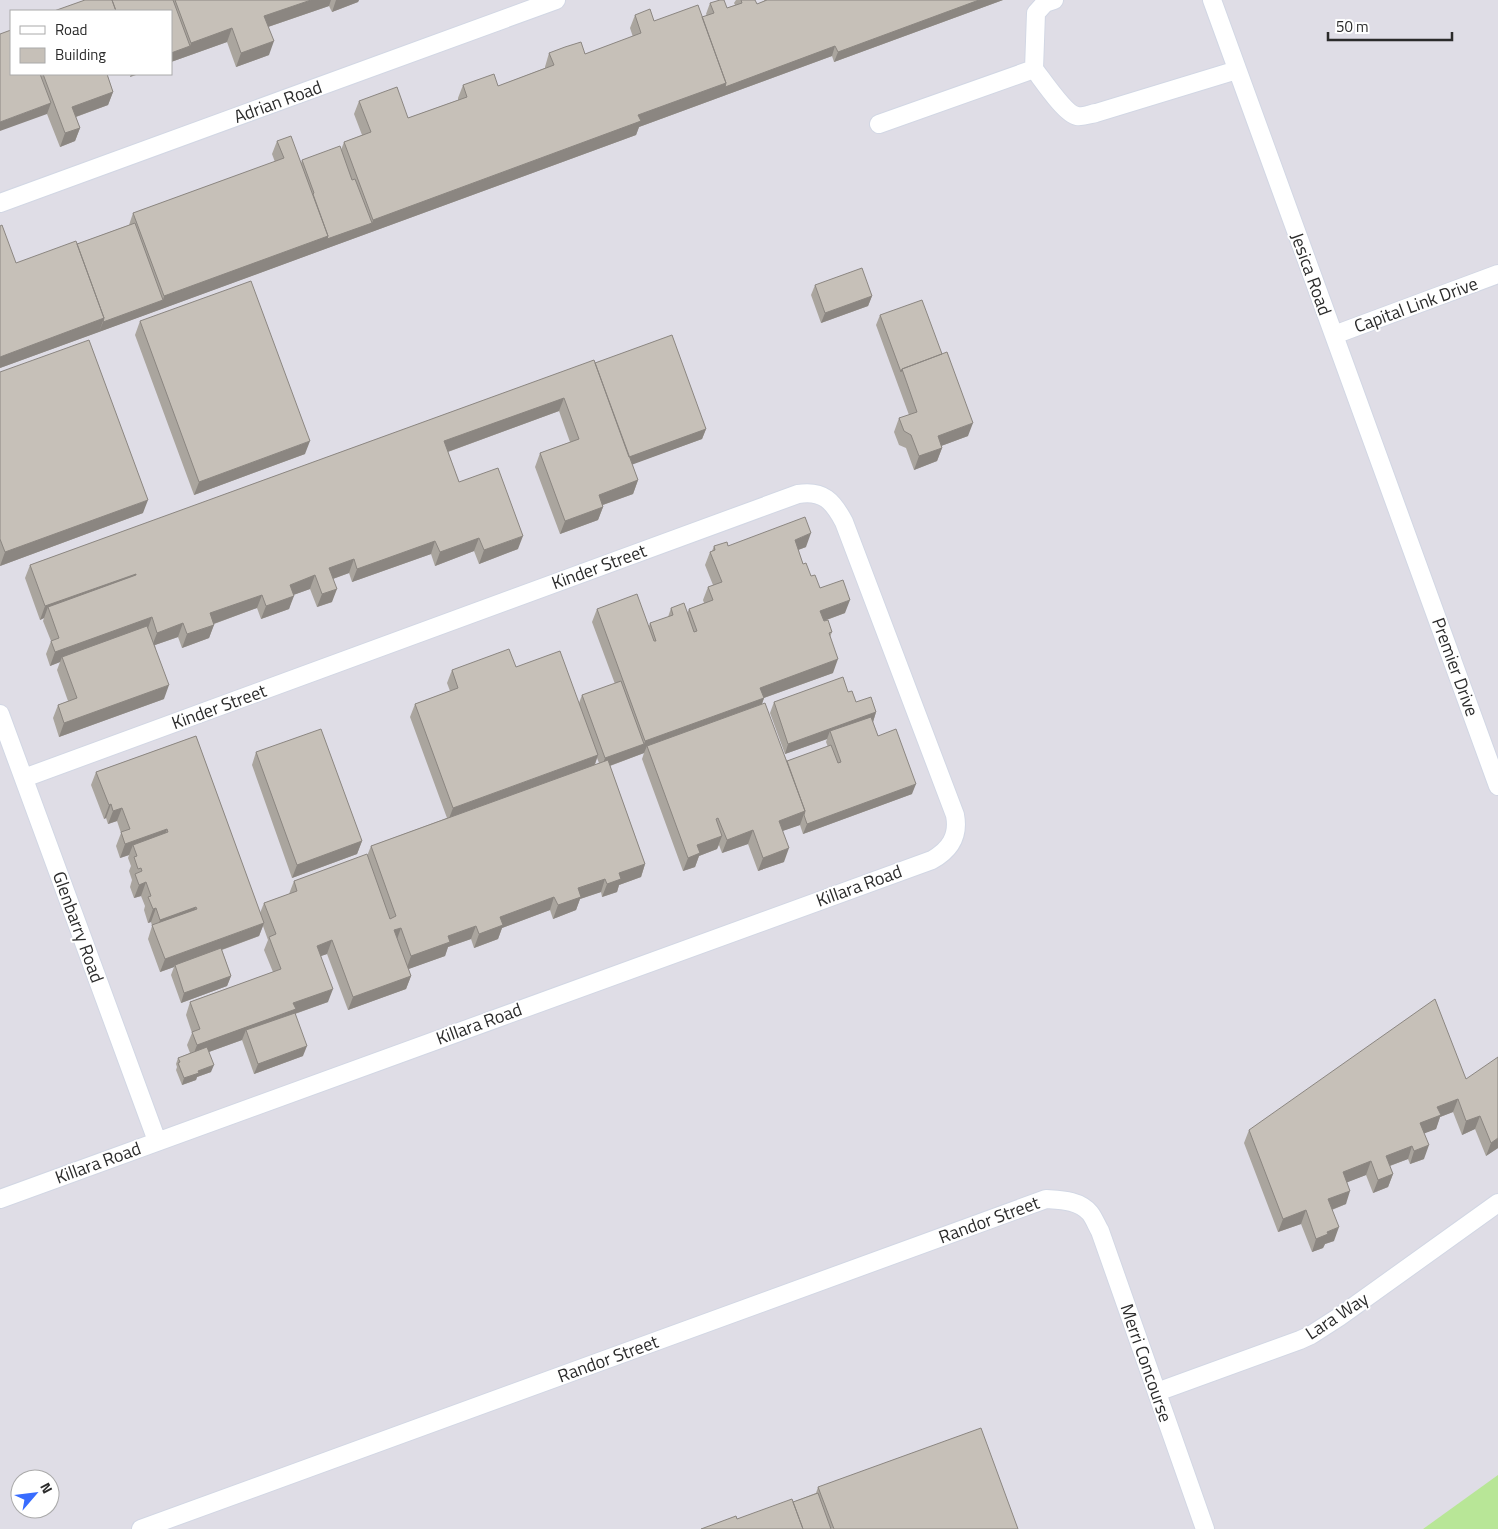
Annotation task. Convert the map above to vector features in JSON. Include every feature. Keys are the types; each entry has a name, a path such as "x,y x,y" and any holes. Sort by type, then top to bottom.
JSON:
{"street":[{"name":"Adrian Road","path":"0,203 556,0"},
{"path":"1054,0 1045,3 1036,13 1034,69 1070,113 1078,116 1096,113 1237,70"},
{"name":"Jesica Road","path":"1212,0 1412,548"},
{"path":"879,124 1034,69"},
{"name":"Capital Link Drive","path":"1334,335 1498,274"},
{"name":"Kinder Street","path":"24,778 808,492 817,493 831,502 844,522 956,815 956,832 952,842"},
{"name":"Premier Drive","path":"1412,548 1498,786"},
{"name":"Glenbarry Road","path":"0,714 157,1141"},
{"name":"Killara Road","path":"0,1199 932,860 946,850 952,842"},
{"name":"Randor Street","path":"141,1529 1046,1199 1064,1200 1076,1204"},
{"name":"Lara Way","path":"1157,1392 1312,1334 1339,1317 1498,1203"},
{"name":"Merri Concourse","path":"1076,1204 1090,1213 1100,1231 1205,1529"}],"shaded area":[{"path":"0,0 1498,0 1498,1477 1423,1529 0,1529"}],"green space":[{"path":"1498,1475 1498,1529 1423,1529"}],"building":[{"path":"85,0 112,0 116,10 57,10"},
{"path":"112,0 173,0 190,46 172,53 172,10 116,10"},
{"path":"175,0 311,0 264,16 274,41 241,53 232,28 191,43"},
{"path":"724,0 727,8 742,3 741,0 755,0 757,4 767,0 979,0 838,52 835,46 725,87 726,83 702,17 714,13 710,3"},
{"path":"698,5 726,83 638,115 641,121 373,220 344,142 371,132 359,101 397,87 408,118 467,97 463,85 494,74 498,86 554,65 549,53 565,47 581,42 585,54 641,33 635,15 650,9 654,21"},
{"path":"10,30 10,75 40,75 51,103 0,122 0,34"},
{"path":"43,75 107,75 113,92 72,107 80,128 65,133"},
{"path":"291,136 328,236 164,296 133,213 284,158 277,141"},
{"path":"340,146 352,180 355,179 372,223 327,239 328,236 302,160"},
{"path":"135,223 163,300 103,322 104,318 77,244"},
{"path":"2,225 16,263 76,241 104,318 0,357 0,226"},
{"path":"862,268 872,296 825,313 815,285"},
{"path":"251,281 310,441 199,482 140,321"},
{"path":"922,300 942,354 902,369 901,372 880,315"},
{"path":"672,335 706,429 629,457 595,363"},
{"path":"89,340 148,500 5,552 0,539 0,372"},
{"path":"947,352 973,423 938,436 942,448 919,456 911,435 904,431 899,418 917,412 902,369"},
{"path":"594,360 638,480 599,495 603,507 565,521 540,453 579,439 564,398 444,441 459,482 498,468 523,536 484,550 479,538 440,552 435,541 357,569 354,559 329,568 337,589 322,594 315,575 290,585 294,596 266,606 262,595 210,613 214,625 187,634 183,623 157,633 152,617 55,652 51,641 59,638 48,607 136,574 45,606 30,565"},
{"path":"805,517 811,533 795,540 803,564 806,563 811,576 815,575 820,588 843,580 850,600 820,611 824,621 828,620 832,632 829,633 838,659 760,688 764,698 645,741 597,609 637,594 654,641 656,641 650,623 673,615 671,608 684,603 694,632 697,631 689,609 713,600 708,587 722,582 710,552 715,550 714,546 727,542 728,546"},
{"path":"147,626 169,685 64,723 58,705 77,698 62,657"},
{"path":"509,649 516,667 560,651 598,755 453,808 415,704 458,688 452,670"},
{"path":"843,677 848,692 852,691 856,702 871,697 876,712 788,744 774,702"},
{"path":"621,681 644,744 605,758 582,695"},
{"path":"765,703 805,811 779,821 789,848 763,858 753,830 727,840 718,818 716,819 722,836 697,845 700,853 688,858 647,746"},
{"path":"871,717 878,736 896,729 916,784 807,824 804,815 805,811 787,761 831,745 838,763 841,762 830,731"},
{"path":"321,729 362,841 297,865 256,752"},
{"path":"196,736 264,923 165,959 152,925 197,909 196,907 160,920 156,908 153,909 148,897 151,896 146,882 139,885 135,874 142,871 141,868 138,869 134,857 137,856 133,845 168,832 167,829 125,844 121,832 130,829 122,808 113,811 96,772"},
{"path":"608,760 645,864 619,873 621,879 607,884 605,879 578,888 581,897 558,905 554,897 500,917 503,925 479,934 476,926 448,936 450,942 411,956 401,928 394,930 411,976 353,997 332,940 317,946 333,989 293,1003 296,1009 197,1045 192,1032 200,1029 190,1002 281,969 269,937 276,934 264,903 297,891 294,881 367,854 390,919 396,916 371,846"},
{"path":"221,948 231,976 184,993 175,965"},
{"path":"1435,999 1466,1079 1498,1057 1498,1138 1491,1143 1480,1116 1466,1121 1458,1099 1437,1107 1441,1115 1420,1123 1429,1145 1414,1151 1412,1146 1386,1156 1393,1174 1378,1180 1371,1161 1343,1172 1350,1191 1328,1199 1339,1227 1316,1239 1306,1210 1283,1219 1249,1130"},
{"path":"295,1013 307,1046 258,1064 246,1030"},
{"path":"207,1047 214,1065 184,1078 178,1058"},
{"path":"981,1428 1018,1529 834,1529 818,1487"},
{"path":"818,1493 831,1529 803,1529 793,1502"},
{"path":"792,1499 803,1529 701,1529 736,1516 737,1519"}]}
